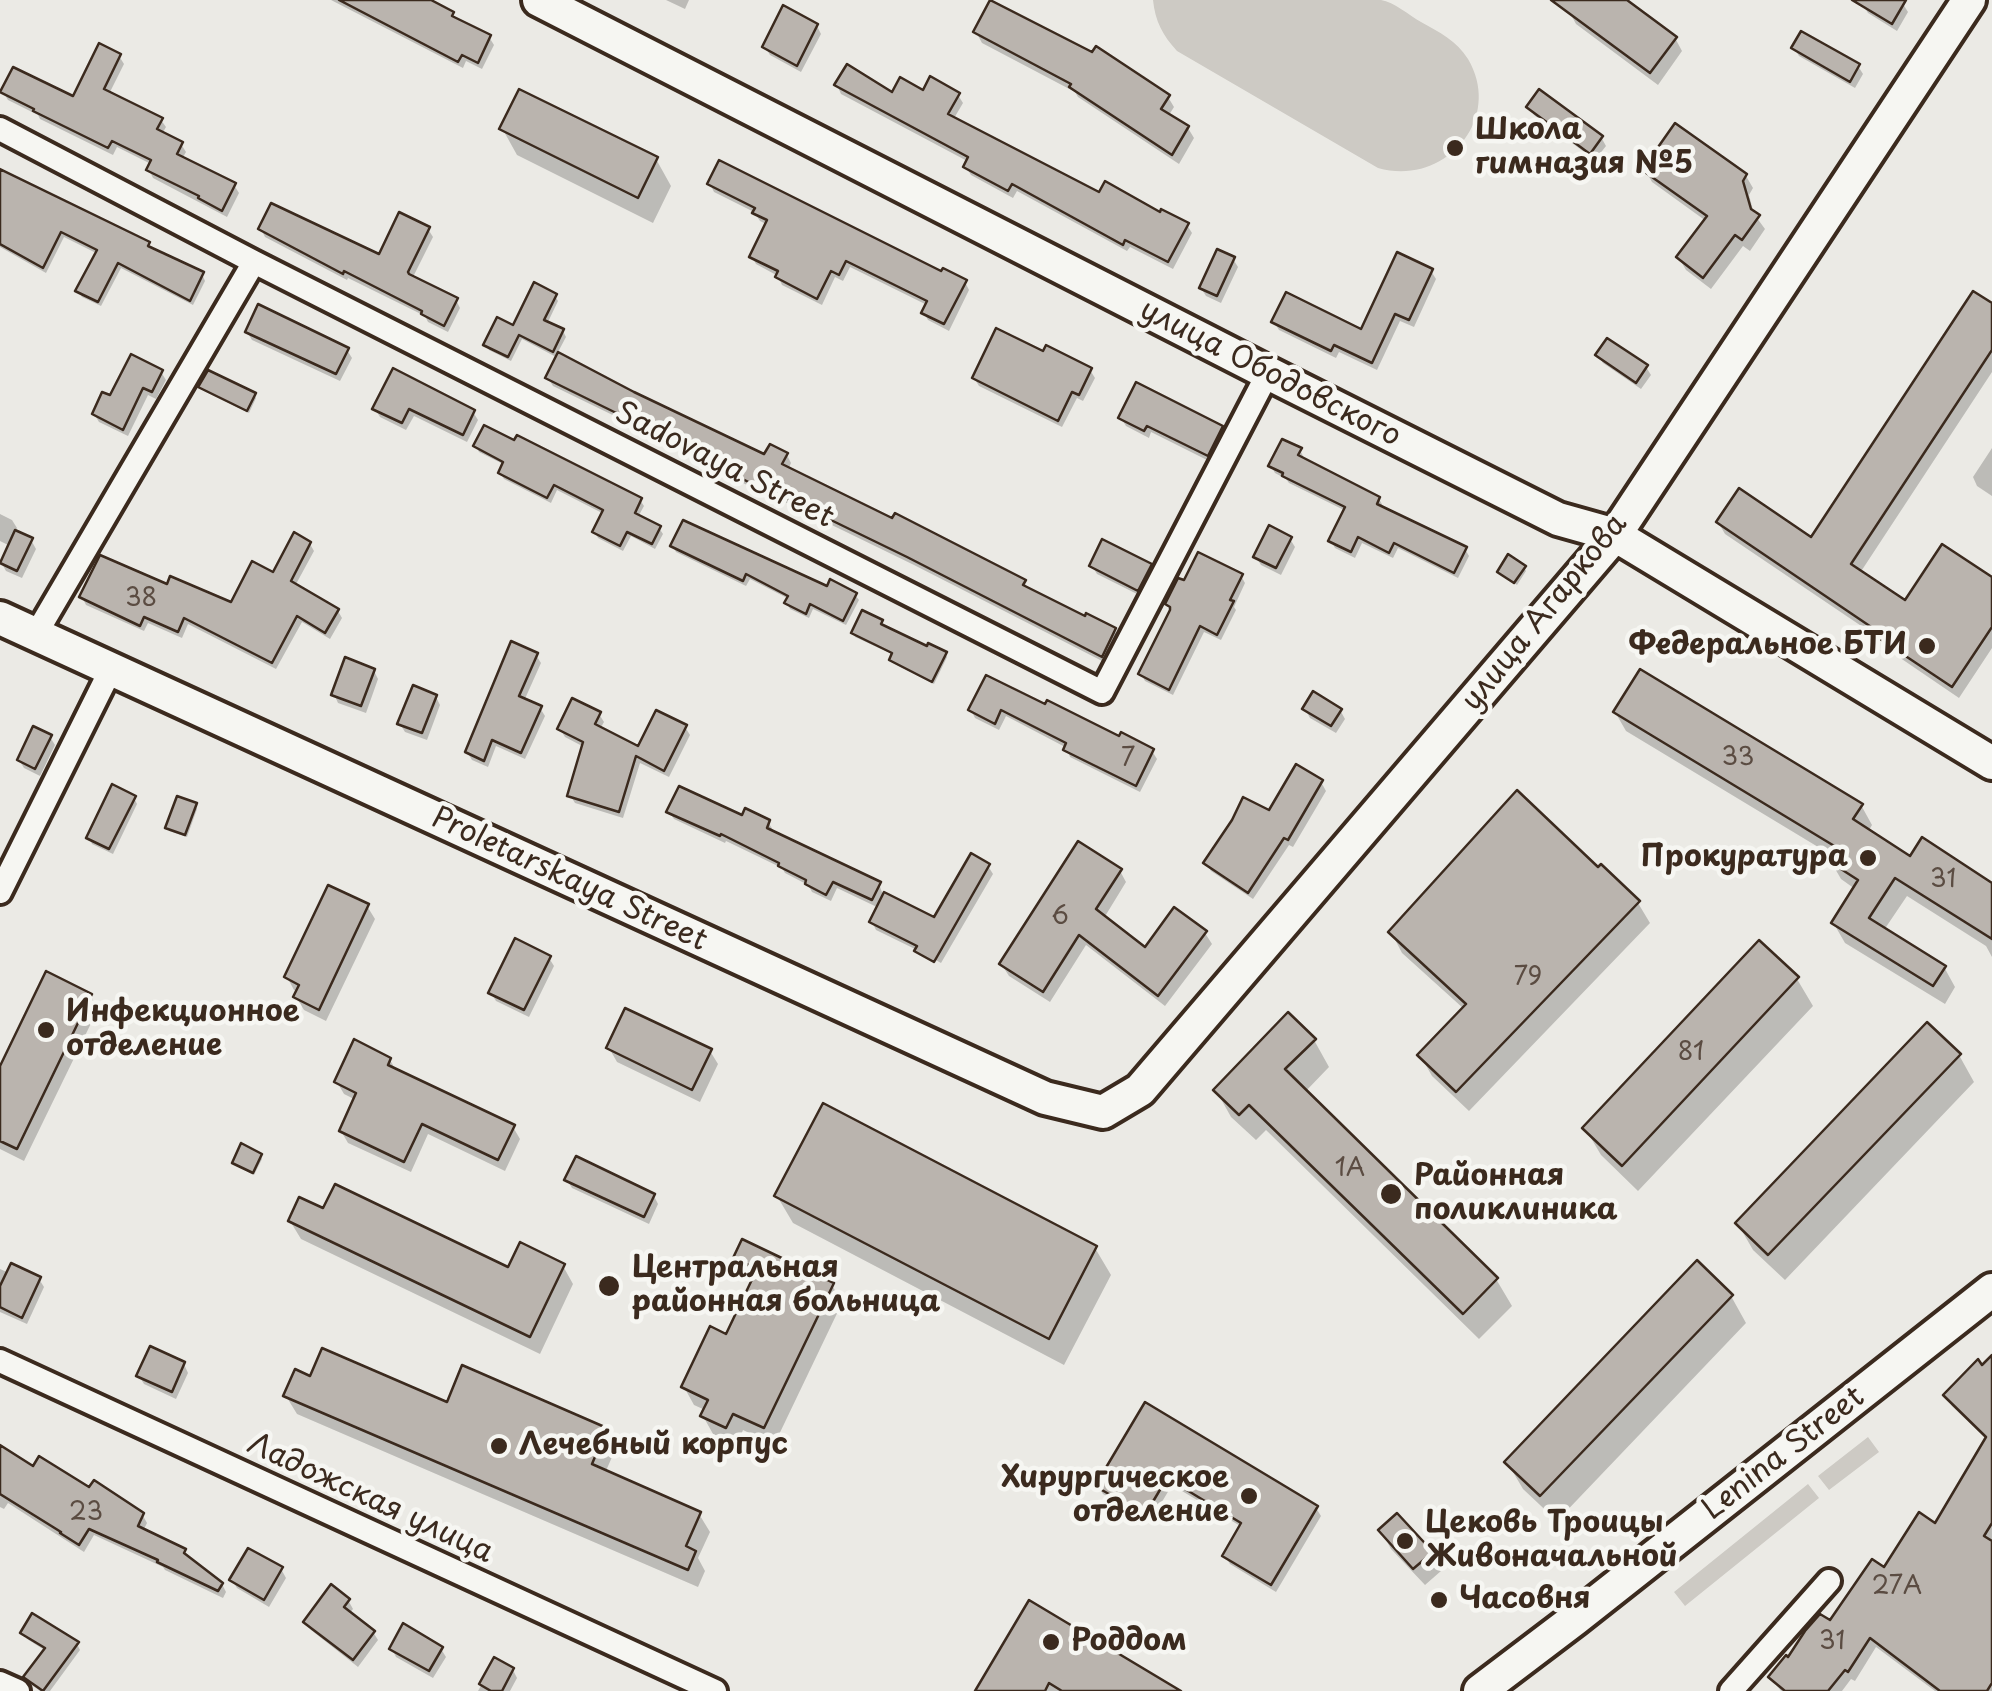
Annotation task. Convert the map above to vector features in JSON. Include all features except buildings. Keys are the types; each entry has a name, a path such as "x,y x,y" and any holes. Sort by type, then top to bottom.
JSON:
{"street":[{"name":"улица Ободовского","path":"538,0 1558,519 1615,535 1992,763"},
{"name":"улица Агаркова","path":"1140,1090 1615,535 1969,0"},
{"name":"Sadovaya Street","path":"0,129 1102,692 1268,373"},
{"path":"36,634 254,262"},
{"name":"Proletarskaya Street","path":"0,618 1045,1098 1103,1112 1140,1090"},
{"path":"0,892 111,670"},
{"name":"Lenina Street","path":"1480,1691 1992,1290"},
{"name":"Ладожская улица","path":"0,1361 714,1691"},
{"path":"1730,1691 1829,1582"},
{"path":"0,1682 18,1691"}],"shaded area":[{"path":"1153,0 1386,1 1441,33 1464,53 1477,82 1478,104 1473,125 1461,144 1425,168 1378,168 1177,51 1160,28"},
{"path":"1868,1437 1879,1452 1829,1490 1818,1476"},
{"path":"1808,1484 1819,1498 1685,1606 1674,1592"}],"place":[{"name":"Школа гимназия №5","path":"1455,148"},
{"name":"Федеральное БТИ","path":"1927,646"},
{"name":"Прокуратура","path":"1868,858"},
{"name":"Инфекционное отделение","path":"46,1030"},
{"name":"Районная поликлиника","path":"1391,1194"},
{"name":"Центральная районная больница","path":"609,1286"},
{"name":"Лечебный корпус","path":"499,1446"},
{"name":"Хирургическое отделение","path":"1249,1496"},
{"name":"Цековь Троицы Живоначальной","path":"1405,1541"},
{"name":"Часовня","path":"1439,1600"},
{"name":"Роддом","path":"1051,1642"}]}
